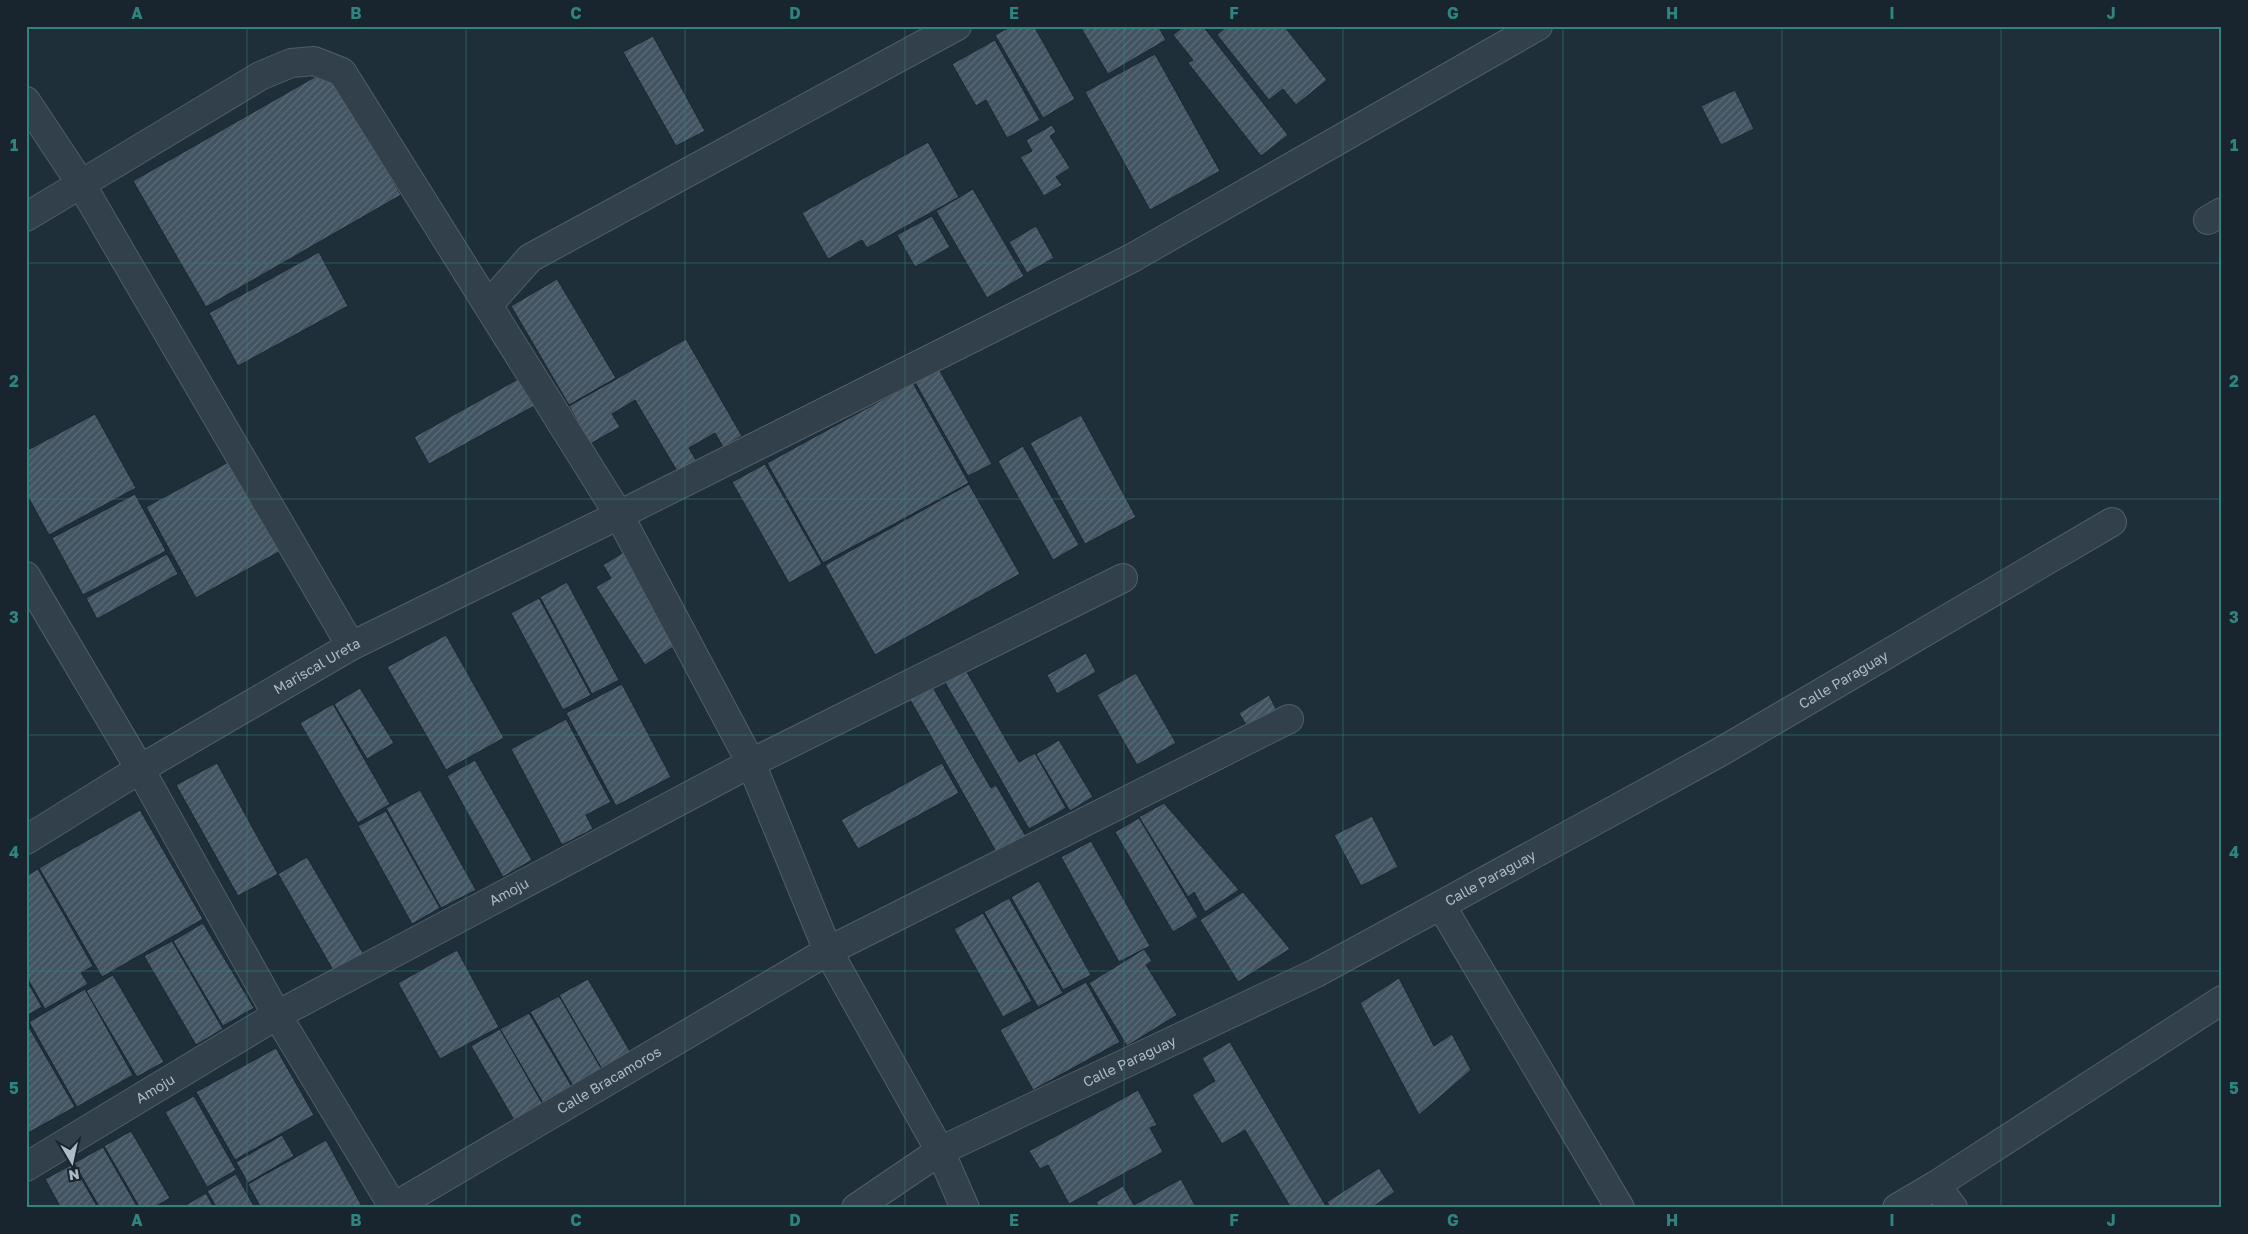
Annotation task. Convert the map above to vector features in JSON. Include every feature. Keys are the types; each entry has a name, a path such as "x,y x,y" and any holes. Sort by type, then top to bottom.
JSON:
{"street":[{"path":"489,304 530,258 957,26"},
{"name":"Mariscal Ureta","path":"26,840 140,769 351,646 1132,258 1538,26"},
{"path":"26,218 260,76 291,63 314,60 342,72 619,514 751,763 828,951 940,1151 965,1208"},
{"path":"26,101 81,184 351,646"},
{"name":"Calle Paraguay","path":"856,1208 940,1151 1316,973 1441,905 1722,751 2112,522"},
{"path":"26,576 140,769 277,1015 393,1207"},
{"name":"Amoju","path":"26,1167 277,1015 751,763 1123,578"},
{"name":"Calle Bracamoros","path":"393,1207 828,951 1289,719"},
{"path":"1441,905 1620,1208"},
{"path":"1897,1208 1936,1185 2221,1000"},
{"path":"1936,1185 1953,1208"}],"building":[{"path":"1012,26 1034,26 1075,99 1043,118 995,35"},
{"path":"1080,26 1158,26 1166,40 1108,74"},
{"path":"1184,26 1203,26 1288,135 1261,156 1188,63 1193,60 1173,35"},
{"path":"1227,26 1284,26 1327,80 1296,105 1283,89 1269,100 1217,35"},
{"path":"653,36 705,131 676,146 623,52"},
{"path":"995,40 1040,120 1007,138 986,100 976,106 952,64"},
{"path":"1155,54 1220,171 1150,210 1085,92"},
{"path":"320,74 334,79 401,195 206,307 133,181"},
{"path":"1735,90 1754,129 1721,145 1701,106"},
{"path":"1052,125 1056,132 1050,136 1070,168 1056,177 1062,185 1044,196 1020,157 1032,151 1026,140"},
{"path":"928,142 959,197 867,248 862,240 828,259 802,213"},
{"path":"973,189 1024,276 987,298 936,211"},
{"path":"932,216 950,247 915,267 897,235"},
{"path":"1036,226 1054,258 1027,273 1009,242"},
{"path":"319,252 348,306 238,366 209,313"},
{"path":"557,279 616,378 569,405 511,306"},
{"path":"686,339 742,436 723,447 715,433 689,448 696,460 677,471 635,400 612,414 620,427 590,444 569,406"},
{"path":"936,364 992,464 968,476 912,377"},
{"path":"529,373 545,400 429,464 414,437"},
{"path":"913,383 969,483 823,563 767,463"},
{"path":"95,414 136,488 49,535 26,493 26,451"},
{"path":"1081,415 1136,517 1085,544 1030,443"},
{"path":"1023,446 1079,545 1053,560 998,461"},
{"path":"234,459 284,549 196,598 146,507"},
{"path":"765,464 822,564 789,583 732,482"},
{"path":"969,484 1020,574 875,655 825,565"},
{"path":"135,494 166,551 83,595 52,538"},
{"path":"624,552 681,642 645,665 596,587 611,578 603,565"},
{"path":"167,554 178,574 97,619 86,598"},
{"path":"567,582 619,680 592,694 540,597"},
{"path":"539,598 591,695 563,710 511,613"},
{"path":"446,635 504,738 446,770 387,667"},
{"path":"1086,653 1096,672 1057,694 1047,675"},
{"path":"964,667 1019,762 1035,753 1066,808 1029,829 943,679"},
{"path":"1136,673 1176,743 1137,765 1097,695"},
{"path":"622,684 671,777 616,806 566,713"},
{"path":"931,684 991,788 996,785 1028,840 999,857 908,696"},
{"path":"360,688 394,743 367,759 334,704"},
{"path":"1269,695 1277,711 1248,728 1239,713"},
{"path":"333,704 390,804 358,823 300,723"},
{"path":"566,719 611,802 586,815 593,829 562,845 511,749"},
{"path":"1059,740 1093,797 1070,811 1036,754"},
{"path":"475,760 532,860 503,877 447,776"},
{"path":"217,763 278,874 238,896 176,785"},
{"path":"942,763 959,793 858,849 841,820"},
{"path":"420,790 476,890 441,908 386,808"},
{"path":"1164,803 1239,890 1205,912 1194,892 1188,897 1139,817"},
{"path":"140,810 203,919 102,977 39,868"},
{"path":"386,811 440,908 412,924 358,826"},
{"path":"1372,816 1398,867 1361,886 1334,835"},
{"path":"1139,818 1198,917 1173,932 1115,832"},
{"path":"1091,841 1150,946 1119,962 1061,857"},
{"path":"307,857 367,960 337,977 278,874"},
{"path":"38,869 93,966 81,973 88,984 45,1009 26,976 26,876"},
{"path":"1039,881 1091,975 1063,990 1011,897"},
{"path":"1243,892 1290,949 1238,982 1200,920"},
{"path":"1009,898 1063,993 1038,1007 984,912"},
{"path":"983,913 1032,1001 1003,1017 954,929"},
{"path":"203,923 254,1008 223,1026 173,941"},
{"path":"172,941 223,1029 196,1045 144,956"},
{"path":"1144,949 1152,961 1146,965 1177,1015 1127,1046 1089,983"},
{"path":"457,950 499,1027 440,1059 398,983"},
{"path":"113,975 164,1062 137,1077 86,991"},
{"path":"1399,978 1434,1046 1452,1034 1471,1070 1419,1115 1360,1003"},
{"path":"26,979 42,1007 26,1016"},
{"path":"588,979 631,1053 602,1069 559,995"},
{"path":"1086,982 1120,1042 1033,1090 1000,1030"},
{"path":"85,989 133,1075 77,1107 29,1022"},
{"path":"559,996 602,1070 573,1086 530,1012"},
{"path":"529,1013 572,1087 543,1103 500,1029"},
{"path":"26,1022 75,1107 26,1134"},
{"path":"500,1029 542,1103 514,1120 471,1046"},
{"path":"1230,1042 1327,1208 1291,1208 1245,1130 1222,1144 1192,1095 1215,1081 1202,1058"},
{"path":"276,1048 314,1115 235,1160 196,1092"},
{"path":"1138,1090 1157,1125 1150,1128 1163,1152 1069,1204 1048,1165 1040,1169 1029,1151"},
{"path":"194,1096 236,1170 207,1187 165,1112"},
{"path":"131,1131 170,1198 153,1208 140,1208 104,1146"},
{"path":"282,1135 294,1156 248,1183 236,1162"},
{"path":"326,1140 363,1208 261,1208 248,1184"},
{"path":"103,1147 138,1208 100,1208 74,1163"},
{"path":"73,1164 98,1208 61,1208 45,1179"},
{"path":"1379,1168 1395,1192 1371,1208 1331,1208 1327,1202"},
{"path":"236,1174 255,1208 217,1208 207,1191"},
{"path":"1181,1179 1195,1208 1100,1208 1096,1202 1123,1186 1134,1205"},
{"path":"206,1193 214,1208 181,1208"}]}
